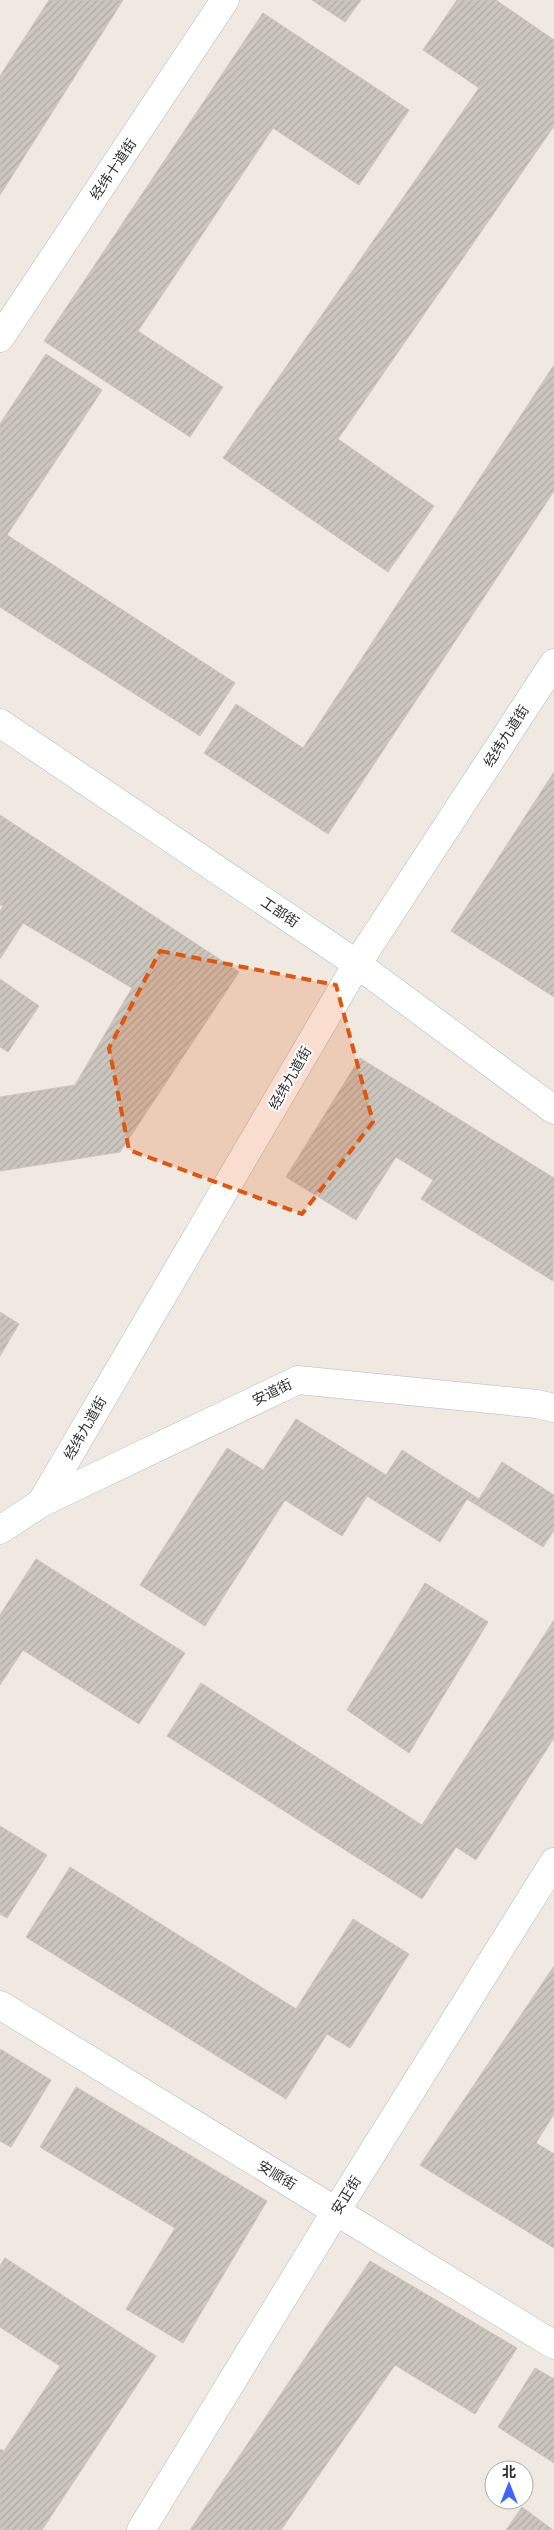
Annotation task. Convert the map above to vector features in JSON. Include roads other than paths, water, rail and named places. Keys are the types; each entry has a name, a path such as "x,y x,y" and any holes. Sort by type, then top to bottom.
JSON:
{"street":[{"name":"经纬十道街","path":"0,338 225,0"},
{"name":"经纬九道街","path":"41,1503 357,964 554,663"},
{"name":"工部街","path":"0,723 357,964 554,1110"},
{"name":"安道街","path":"0,1530 41,1503 298,1380 538,1404 554,1408"},
{"name":"安正街","path":"141,2530 336,2211 554,1862"},
{"name":"安顺街","path":"0,2005 554,2345"}]}
